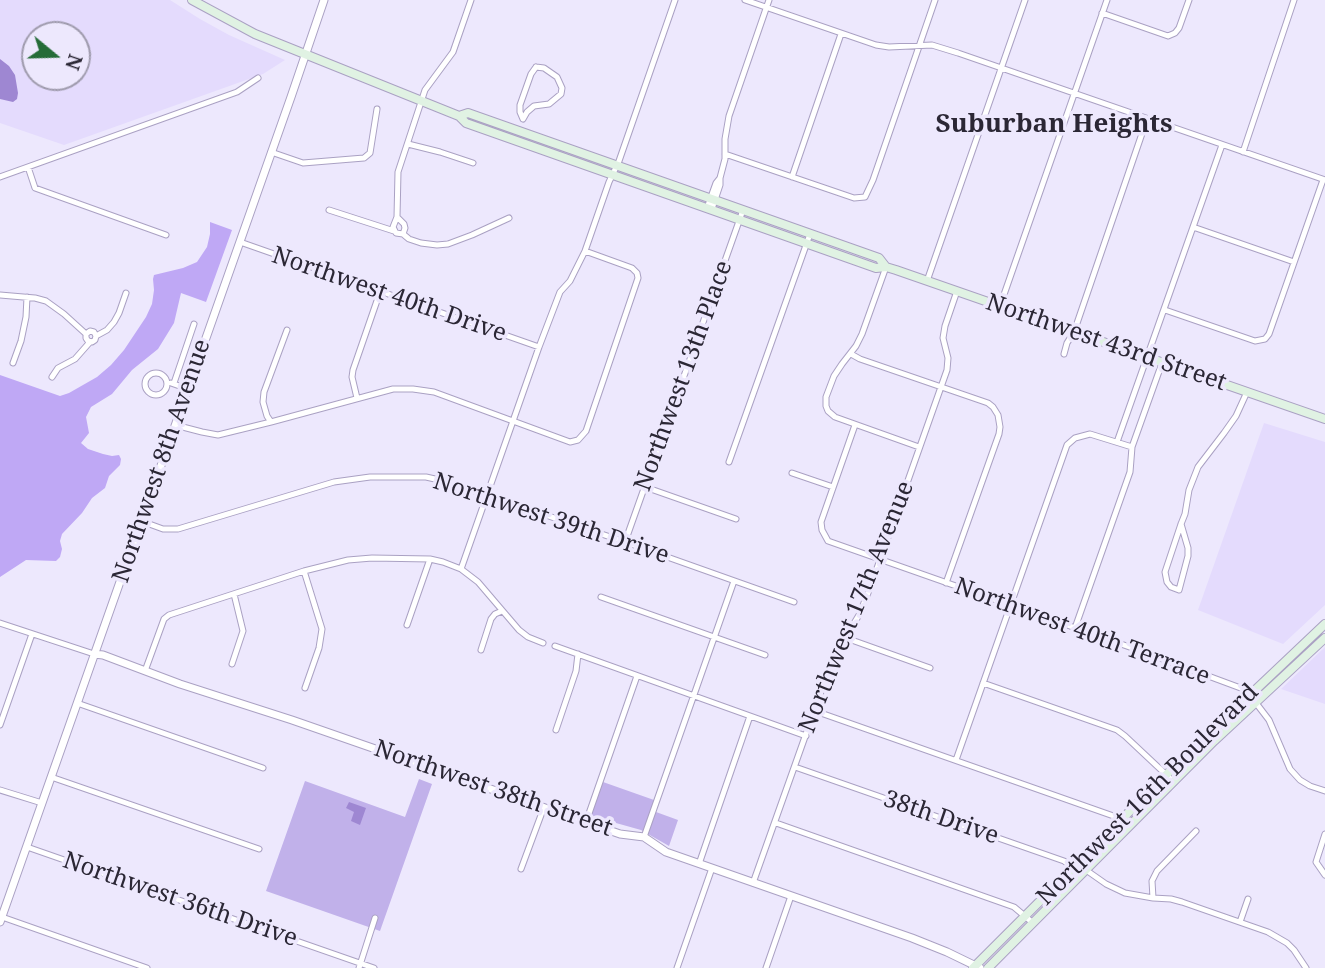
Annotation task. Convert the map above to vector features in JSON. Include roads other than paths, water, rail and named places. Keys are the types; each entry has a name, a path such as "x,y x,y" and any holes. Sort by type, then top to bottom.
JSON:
{"main road":[{"name":"Northwest 43rd Street","path":"192,0 255,34 459,116 466,123 615,170"},
{"name":"Northwest 43rd Street","path":"459,116 468,113 519,131 665,188 878,258 886,267"},
{"name":"Northwest 43rd Street","path":"742,214 806,243 876,268 886,267 1325,419"},
{"name":"Northwest 16th Boulevard","path":"976,967 1166,775 1325,624"},
{"name":"Northwest 16th Boulevard","path":"988,968 1129,826 1325,638"}],"street":[{"name":"Northwest 8th Avenue","path":"1,919 324,0"},
{"path":"394,231 398,172 421,102 431,81 453,52 471,0"},
{"path":"461,569 539,347 560,292 570,281 585,251 675,0"},
{"path":"745,0 876,45 932,45 1324,180 1269,334 1261,341 1164,310"},
{"path":"711,204 720,185 729,116 769,0"},
{"path":"725,154 855,198 868,194 935,0"},
{"path":"927,281 1025,0"},
{"path":"1000,306 1107,0"},
{"path":"1102,13 1172,35 1179,28 1189,0"},
{"path":"1242,152 1294,0"},
{"path":"792,177 841,34"},
{"path":"516,140 527,112 534,106 549,104 561,94 557,77 544,68 536,67 531,74 520,105 523,119"},
{"path":"0,177 237,92 258,78"},
{"path":"271,152 303,163 364,158 370,153 377,108"},
{"path":"1064,354 1067,342 1074,332 1147,119"},
{"path":"408,144 472,163"},
{"path":"1117,442 1222,145"},
{"path":"28,167 35,188 166,235"},
{"path":"328,210 403,234 421,243 437,245 448,244 509,218"},
{"name":"Northwest 13th Place","path":"625,542 742,214"},
{"path":"397,217 404,224 403,234"},
{"path":"1193,228 1294,262"},
{"path":"729,462 810,234"},
{"name":"Northwest 40th Drive","path":"240,242 539,347"},
{"path":"175,425 218,435 393,389 424,390 570,442 581,438 586,431 638,283 637,273 632,268 585,251"},
{"path":"886,267 862,334 829,387 826,406 835,417 919,447"},
{"name":"Northwest 17th Avenue","path":"753,883 833,658 859,615 941,387 948,365 943,338 945,326 957,291"},
{"path":"357,398 353,370 380,292"},
{"path":"52,377 58,368 75,359 96,336 107,330 119,313 126,293"},
{"path":"0,295 46,301 86,334 86,340 90,342"},
{"path":"13,363 21,341 27,297"},
{"path":"188,389 170,384 162,375 155,373 148,377 145,385 149,393 155,396 163,393 170,384 194,324"},
{"path":"271,422 267,416 264,392 286,330"},
{"path":"86,334 92,331 96,336"},
{"path":"851,354 988,403 998,415 999,434 946,583"},
{"path":"1075,628 1130,472 1132,447 1162,363"},
{"path":"1181,524 1188,556 1179,590 1167,582 1165,572 1181,524 1185,514 1189,490 1198,467 1236,416 1247,392"},
{"path":"792,472 833,487 855,425"},
{"path":"956,760 1067,445 1074,438 1090,434 1132,447"},
{"name":"Northwest 39th Drive","path":"141,521 163,529 178,529 334,482 370,477 426,477 487,495 794,602"},
{"path":"645,487 736,519"},
{"name":"Northwest 40th Terrace","path":"833,487 821,522 825,537 832,543 1075,628 1246,690 1250,694"},
{"path":"145,671 164,619 233,594 348,559 430,559 461,569 478,582 519,630 543,643"},
{"path":"407,625 430,559"},
{"path":"304,571 322,629 319,648 305,688"},
{"path":"644,837 734,581"},
{"path":"233,594 243,631 233,664"},
{"path":"601,597 765,655"},
{"path":"481,650 491,619 502,611"},
{"name":"Northwest 38th Street","path":"0,623 103,655 620,834 644,837 666,852 912,938 976,967"},
{"path":"0,725 32,634"},
{"path":"846,638 930,668"},
{"path":"555,646 806,736"},
{"path":"556,730 576,671 578,654"},
{"path":"586,822 637,676"},
{"path":"983,683 1116,730 1174,782"},
{"path":"1250,694 1269,720 1290,769 1300,780 1325,791"},
{"path":"77,703 263,768"},
{"path":"815,711 1122,819 1129,826"},
{"path":"699,864 750,716"},
{"name":"38th Drive","path":"795,767 1063,861 1073,868 1086,870"},
{"path":"51,778 259,849"},
{"path":"0,790 42,803"},
{"path":"521,869 544,807"},
{"path":"776,823 1014,907 1033,923"},
{"path":"1153,898 1152,881 1157,871 1196,831"},
{"path":"1325,834 1316,862 1325,875"},
{"name":"Northwest 36th Drive","path":"27,846 359,965 374,968"},
{"path":"677,968 712,869"},
{"path":"1086,870 1125,893 1182,902 1280,938 1294,950 1306,968"},
{"path":"766,968 791,896"},
{"path":"1240,922 1248,899"},
{"path":"359,965 375,918"},
{"path":"1,919 147,968"}],"district":[{"name":"Suburban Heights","path":"1054,125"}]}
